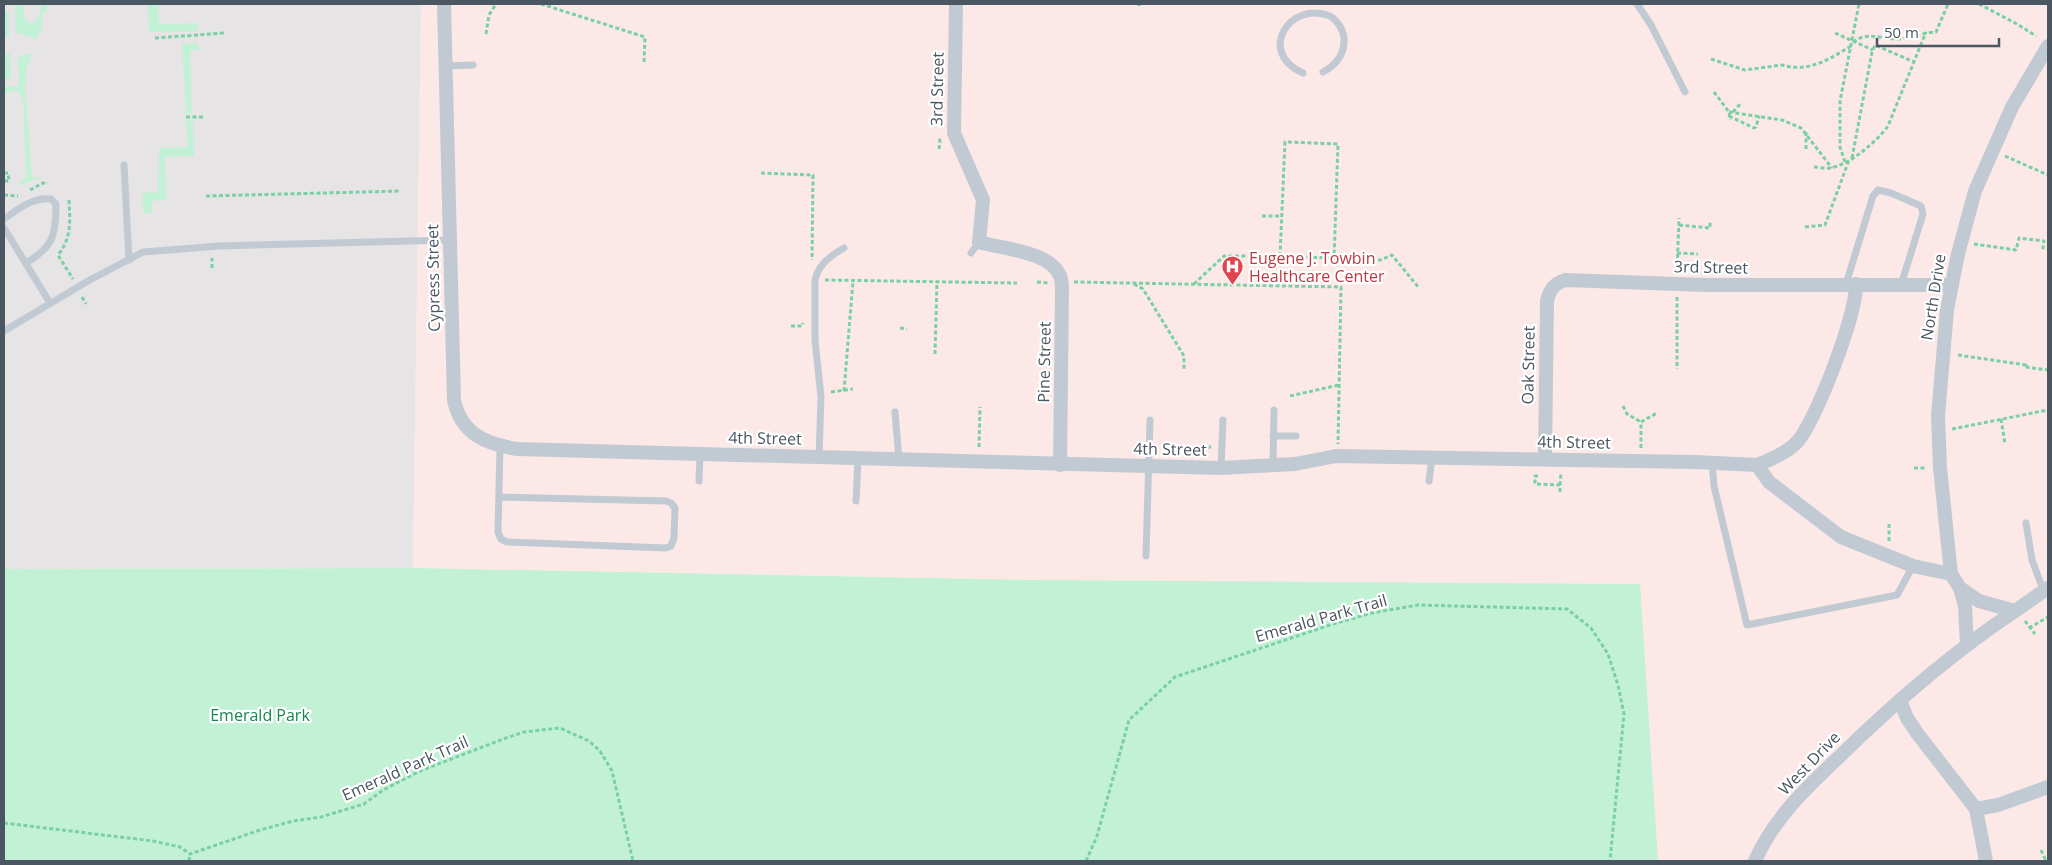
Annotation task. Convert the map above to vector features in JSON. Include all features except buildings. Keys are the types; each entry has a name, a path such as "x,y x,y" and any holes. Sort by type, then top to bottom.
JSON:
{"street":[{"name":"Cypress Street","path":"444,4 452,371 456,409 462,421 472,432 483,440 500,447 582,451"},
{"name":"3rd Street","path":"956,4 954,133 983,200 975,248 1037,256 1051,263"},
{"name":"North Drive","path":"1967,645 1965,606 1960,588 1951,574 1940,468 1938,428 1942,352 1952,285 1975,191 2012,107 2048,46"},
{"name":"Pine Street","path":"1051,263 1060,276 1062,292 1060,464"},
{"name":"3rd Street","path":"1565,280 1706,285 1952,285"},
{"name":"Oak Street","path":"1545,459 1547,301 1549,293 1555,284 1565,280"},
{"path":"1851,284 1856,293 1848,327 1834,366 1808,424 1799,440 1793,446 1766,462 1757,465 1768,482 1841,537 1913,566 1951,574"},
{"name":"4th Street","path":"582,451 1221,468 1295,464 1336,456 1712,462 1757,465"},
{"path":"1960,588 1979,600 2015,611"},
{"name":"West Drive","path":"1755,861 1772,829 1805,790 1863,733 1967,645 2046,590"},
{"path":"1900,700 1907,718 1917,733 1976,809 1986,861"},
{"path":"1976,809 1998,805 2048,787"}],"lane":[{"path":"1637,4 1651,25 1685,92"},
{"path":"1304,73 1294,69 1287,62 1279,43 1285,24 1301,7 1317,10 1324,8 1340,26 1344,37 1343,48 1339,58 1332,67 1323,72"},
{"path":"445,66 473,65"},
{"path":"124,165 130,260"},
{"path":"1851,284 1873,196 1878,190 1891,193 1921,206 1923,214 1901,285"},
{"path":"4,219 30,202 44,198 51,199 56,204 56,220 52,240 41,254 26,264"},
{"path":"4,228 50,303"},
{"path":"4,331 50,303 143,252 218,246 449,240"},
{"path":"819,457 820,393 815,340 817,270 844,248"},
{"path":"1273,465 1274,410"},
{"path":"895,412 900,460"},
{"path":"1146,556 1150,420"},
{"path":"1221,468 1223,420"},
{"path":"1273,436 1296,436"},
{"path":"499,497 666,501 675,508 674,538 671,546 666,548 507,542 501,539 498,532 500,447"},
{"path":"699,481 700,454"},
{"path":"1429,480 1432,458"},
{"path":"856,501 858,459"},
{"path":"1712,462 1714,486 1747,625 1897,594 1913,566"},
{"path":"2026,523 2032,560 2046,590"}],"path":[{"path":"486,34 489,14 496,4"},
{"path":"541,4 645,37 644,63"},
{"path":"1845,162 1840,147 1840,101 1859,4"},
{"path":"1711,59 1745,70 1782,65 1787,67 1820,64 1852,44 1861,36 1899,39 1926,32 1936,32 1948,4"},
{"path":"1979,4 2036,36"},
{"path":"1989,8 1993,4"},
{"path":"1814,167 1832,168 1851,159 1880,138 1888,126 1926,32"},
{"path":"1835,33 1873,50"},
{"path":"155,38 225,34"},
{"path":"1805,227 1825,225 1851,159 1875,45 1914,62"},
{"path":"1714,92 1730,115 1754,128 1759,116"},
{"path":"1730,115 1741,103"},
{"path":"1730,115 1759,116 1782,120 1801,128 1806,132 1832,168"},
{"path":"186,117 203,117"},
{"path":"1806,132 1806,149"},
{"path":"1280,256 1285,142 1338,144 1334,258"},
{"path":"1993,151 2048,175"},
{"path":"4,173 8,173 9,181 4,181"},
{"path":"761,173 813,175 812,263"},
{"path":"206,196 400,191"},
{"path":"1262,216 1282,216"},
{"path":"1676,274 1679,218"},
{"path":"1679,225 1710,228 1710,221"},
{"path":"1961,242 2016,250 2019,238 2044,242 2043,248 2048,249"},
{"path":"1678,253 1698,254"},
{"path":"58,255 69,272"},
{"path":"1194,284 1224,256 1380,260 1392,255 1419,288"},
{"path":"212,258 212,268"},
{"path":"820,280 1017,283"},
{"path":"844,391 853,281"},
{"path":"935,354 937,281"},
{"path":"1038,282 1051,283"},
{"path":"1068,282 1341,287 1338,447"},
{"path":"1134,283 1143,289 1184,356 1184,370"},
{"path":"1677,294 1677,369"},
{"path":"82,297 86,304"},
{"path":"791,326 802,326 803,319"},
{"path":"900,328 907,329"},
{"path":"1942,352 2026,364 2025,367 2048,370"},
{"path":"1290,396 1339,385"},
{"path":"820,393 853,389"},
{"path":"1623,406 1627,414 1642,422"},
{"path":"978,453 980,407"},
{"path":"1946,430 2048,410"},
{"path":"1642,422 1657,413"},
{"path":"2001,419 2005,444"},
{"path":"1641,451 1642,422"},
{"path":"1172,456 1172,450 1209,449 1215,444"},
{"path":"1914,468 1928,468"},
{"path":"1544,476 1535,476 1534,484 1560,485"},
{"path":"1552,476 1561,477 1560,493"},
{"path":"1889,524 1889,547"},
{"name":"Emerald Park Trail","path":"1086,861 1097,836 1129,720 1175,677 1333,624 1372,613 1418,605 1567,609 1591,628 1608,654 1618,684 1624,714 1610,861"},
{"path":"2035,634 2029,626 2048,616"},
{"name":"Emerald Park Trail","path":"190,854 260,830 364,804 383,790 420,771 524,732 560,728 589,741 600,750 612,772 633,861"},
{"path":"4,823 153,840 180,848 190,854 189,861"},
{"path":"2041,850 2046,861"}],"shaded area":[{"path":"4,4 421,4 413,568 4,569"},
{"name":"Eugene J. Towbin Healthcare Center","path":"421,4 2048,4 2048,861 1658,861 1639,584 1032,580 413,568"}],"green space":[{"path":"15,4 23,4 25,18 33,23 37,19 43,4 47,4 47,12 42,12 42,28 37,39 16,33"},
{"path":"148,4 158,4 159,24 197,23 198,31 149,32"},
{"path":"8,11 9,38 4,36 4,12"},
{"path":"198,43 199,50 190,51 192,114 186,114 182,44"},
{"path":"10,52 11,79 4,79 4,55"},
{"path":"33,53 26,70 25,87 32,177 42,177 20,185 19,183 26,176 23,97 16,90 4,94 4,87 19,86 18,57"},
{"path":"193,119 194,156 165,157 166,200 152,201 152,213 143,213 143,193 158,192 159,148 188,147 186,120"},
{"name":"Emerald Park","path":"413,568 1032,580 1640,584 1658,861 4,861 4,569"}],"place":[{"name":"Eugene J. Towbin Healthcare Center","path":"1233,286"}]}
